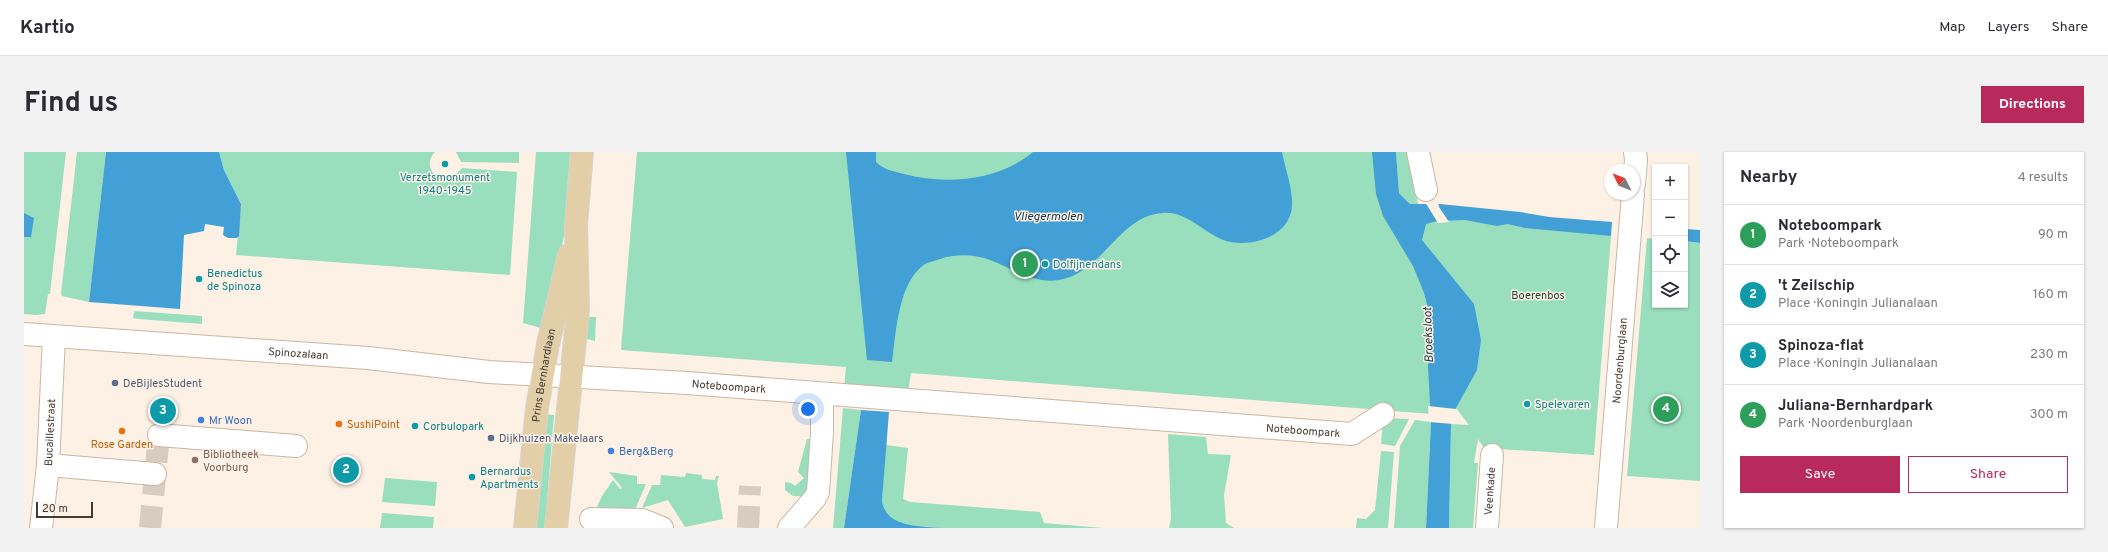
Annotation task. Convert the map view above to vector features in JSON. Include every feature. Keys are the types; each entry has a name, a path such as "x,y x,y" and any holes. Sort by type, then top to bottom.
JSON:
{"main road":[{"name":"Prins Bernhardlaan","path":"556,528 578,310 576,225 582,152"},
{"name":"Prins Bernhardlaan","path":"525,528 537,408 542,374 576,225"}],"street":[{"path":"1418,152 1426,190"},
{"path":"1635,152 1636,164"},
{"name":"Noordenburglaan","path":"1606,528 1633,200"},
{"name":"Spinozalaan","path":"24,334 368,358 489,372 572,376"},
{"name":"Bucaillestraat","path":"41,528 48,465 54,337"},
{"name":"Noteboompark","path":"572,376 1352,434 1383,414"},
{"path":"789,528 816,498 818,492 822,432 822,394"},
{"path":"159,435 296,446"},
{"name":"Veenkade","path":"1487,528 1492,455"},
{"path":"48,465 155,474"},
{"path":"591,519 642,520 662,528"}],"green space":[{"path":"24,152 66,152 50,294 48,294 45,314 35,315 24,314"},
{"path":"77,152 106,152 89,302 62,296 61,294"},
{"path":"219,152 435,152 431,157 430,167 432,172 440,178 451,179 462,168 517,172 510,275 236,255 241,204 224,170"},
{"path":"456,152 519,152 519,163 461,162"},
{"path":"536,152 570,152 566,226 545,329 523,323"},
{"path":"637,152 1381,152 1441,301 1444,415 911,373 908,393 844,388 846,367 621,350"},
{"path":"1396,152 1409,152 1418,204 1410,204 1399,193"},
{"name":"Boerenbos","path":"1421,217 1509,221 1611,236 1594,455 1484,448 1478,439 1474,463 1478,463 1473,528 1449,528 1451,424 1469,425 1456,408 1416,235"},
{"path":"1647,238 1652,239 1652,308 1688,308 1688,241 1700,243 1700,481 1627,476"},
{"path":"134,311 202,316 202,324 133,318"},
{"path":"596,317 595,341 580,337 585,319"},
{"path":"843,408 861,410 844,528 833,528"},
{"path":"543,414 554,415 545,528 534,528"},
{"path":"1383,418 1409,419 1395,446 1381,444"},
{"path":"1415,420 1431,422 1426,528 1394,528 1400,446"},
{"path":"1168,434 1206,437 1208,454 1231,455 1224,495 1226,523 1234,528 1169,528 1171,518"},
{"path":"807,439 818,439 814,497 793,496 785,490 785,482 791,483 795,486 804,478 798,472"},
{"path":"886,445 908,448 903,499 910,502 1040,512 1044,523 1103,528 944,528 904,525 895,522 888,517 883,508 882,501"},
{"path":"1381,451 1394,452 1388,528 1356,528 1357,518 1366,519 1375,510"},
{"path":"609,472 637,476 637,484 646,484 634,512 597,507 602,496 613,480 620,489 622,488"},
{"path":"686,473 702,475 702,479 715,480 716,476 719,476 717,483 723,519 685,527 668,500 642,508 652,485 660,485 661,475 685,477"},
{"path":"385,478 437,482 435,506 382,502"},
{"path":"382,513 434,517 433,528 380,528"}],"water":[{"path":"106,152 219,152 224,170 241,204 239,236 237,238 228,238 223,235 224,227 205,224 204,231 184,235 180,309 89,302"},
{"name":"Vliegermolen","path":"846,152 876,152 876,162 889,170 920,177 954,180 988,175 1019,162 1033,152 1282,152 1290,185 1292,206 1289,217 1284,226 1276,233 1255,242 1244,243 1223,240 1179,215 1163,213 1148,216 1134,223 1122,233 1088,267 1074,275 1059,280 1049,281 1032,278 990,260 965,255 946,257 925,264 916,272 904,295 897,323 892,362 867,360"},
{"path":"1372,152 1396,152 1399,193 1410,204 1440,204 1520,212 1549,217 1612,222 1611,236 1525,228 1508,224 1497,226 1465,220 1437,221 1426,224 1422,240 1474,304 1481,340 1477,370 1456,408 1451,424 1449,528 1426,528 1431,422 1428,367 1430,315 1424,293 1413,266 1383,216 1376,194"},
{"path":"24,213 34,218 31,237 24,237"},
{"path":"1688,229 1700,230 1700,243 1688,241"},
{"path":"861,410 889,412 882,501 885,510 897,521 906,524 944,528 844,528"}],"pier":[{"path":"1425,202 1438,202 1439,207 1449,222 1438,223"},
{"path":"1428,406 1456,409 1453,424 1429,422"}],"tunnel":[{"path":"150,528 159,435"},
{"path":"748,528 750,486"}],"place":[{"name":"Verzetsmonument 1940-1945","path":"445,164"},
{"name":"Noteboompark","path":"1025,264"},
{"name":"Dolfijnendans","path":"1045,264"},
{"name":"Benedictus de Spinoza","path":"199,279"},
{"name":"DeBijlesStudent","path":"115,383"},
{"name":"Spelevaren","path":"1527,404"},
{"name":"Juliana-Bernhardpark","path":"1666,409"},
{"name":"Spinoza-flat","path":"163,411"},
{"name":"Mr Woon","path":"201,420"},
{"name":"SushiPoint","path":"339,424"},
{"name":"Corbulopark","path":"415,426"},
{"name":"Rose Garden","path":"122,431"},
{"name":"Dijkhuizen Makelaars","path":"491,438"},
{"name":"Berg&Berg","path":"611,451"},
{"name":"Bibliotheek Voorburg","path":"195,460"},
{"name":"'t Zeilschip","path":"346,470"},
{"name":"Bernardus Apartments","path":"472,477"}],"water label":[{"name":"Broeksloot","path":"1428,335"}]}
